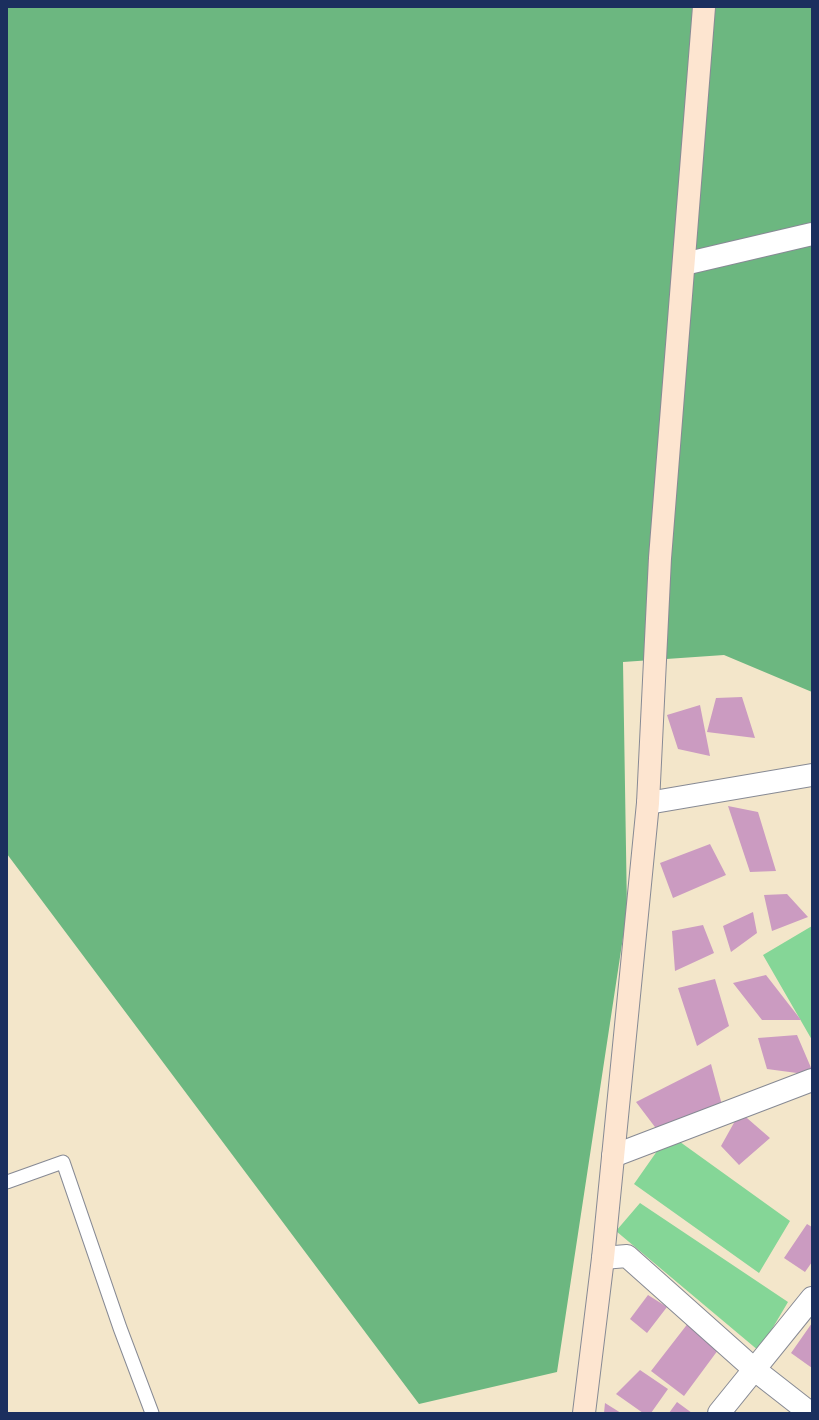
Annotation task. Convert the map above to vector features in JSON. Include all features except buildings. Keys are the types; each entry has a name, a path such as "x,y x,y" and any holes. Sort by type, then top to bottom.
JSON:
{"street":[{"path":"584,1413 603,1258 648,803 660,558 704,7"},
{"path":"684,264 812,234"},
{"path":"648,803 812,774"},
{"path":"613,1156 812,1080"},
{"path":"603,1258 627,1256 755,1370 810,1413"},
{"path":"719,1413 812,1298"}],"lane":[{"path":"7,1182 63,1162 120,1328 152,1413"}],"green space":[{"path":"7,7 812,7 812,692 724,655 623,662 627,911 557,1372 419,1404 7,854"},
{"path":"812,926 812,1040 763,955"},
{"path":"669,1134 790,1221 759,1273 634,1184"},
{"path":"640,1203 788,1302 759,1351 616,1231"}]}
